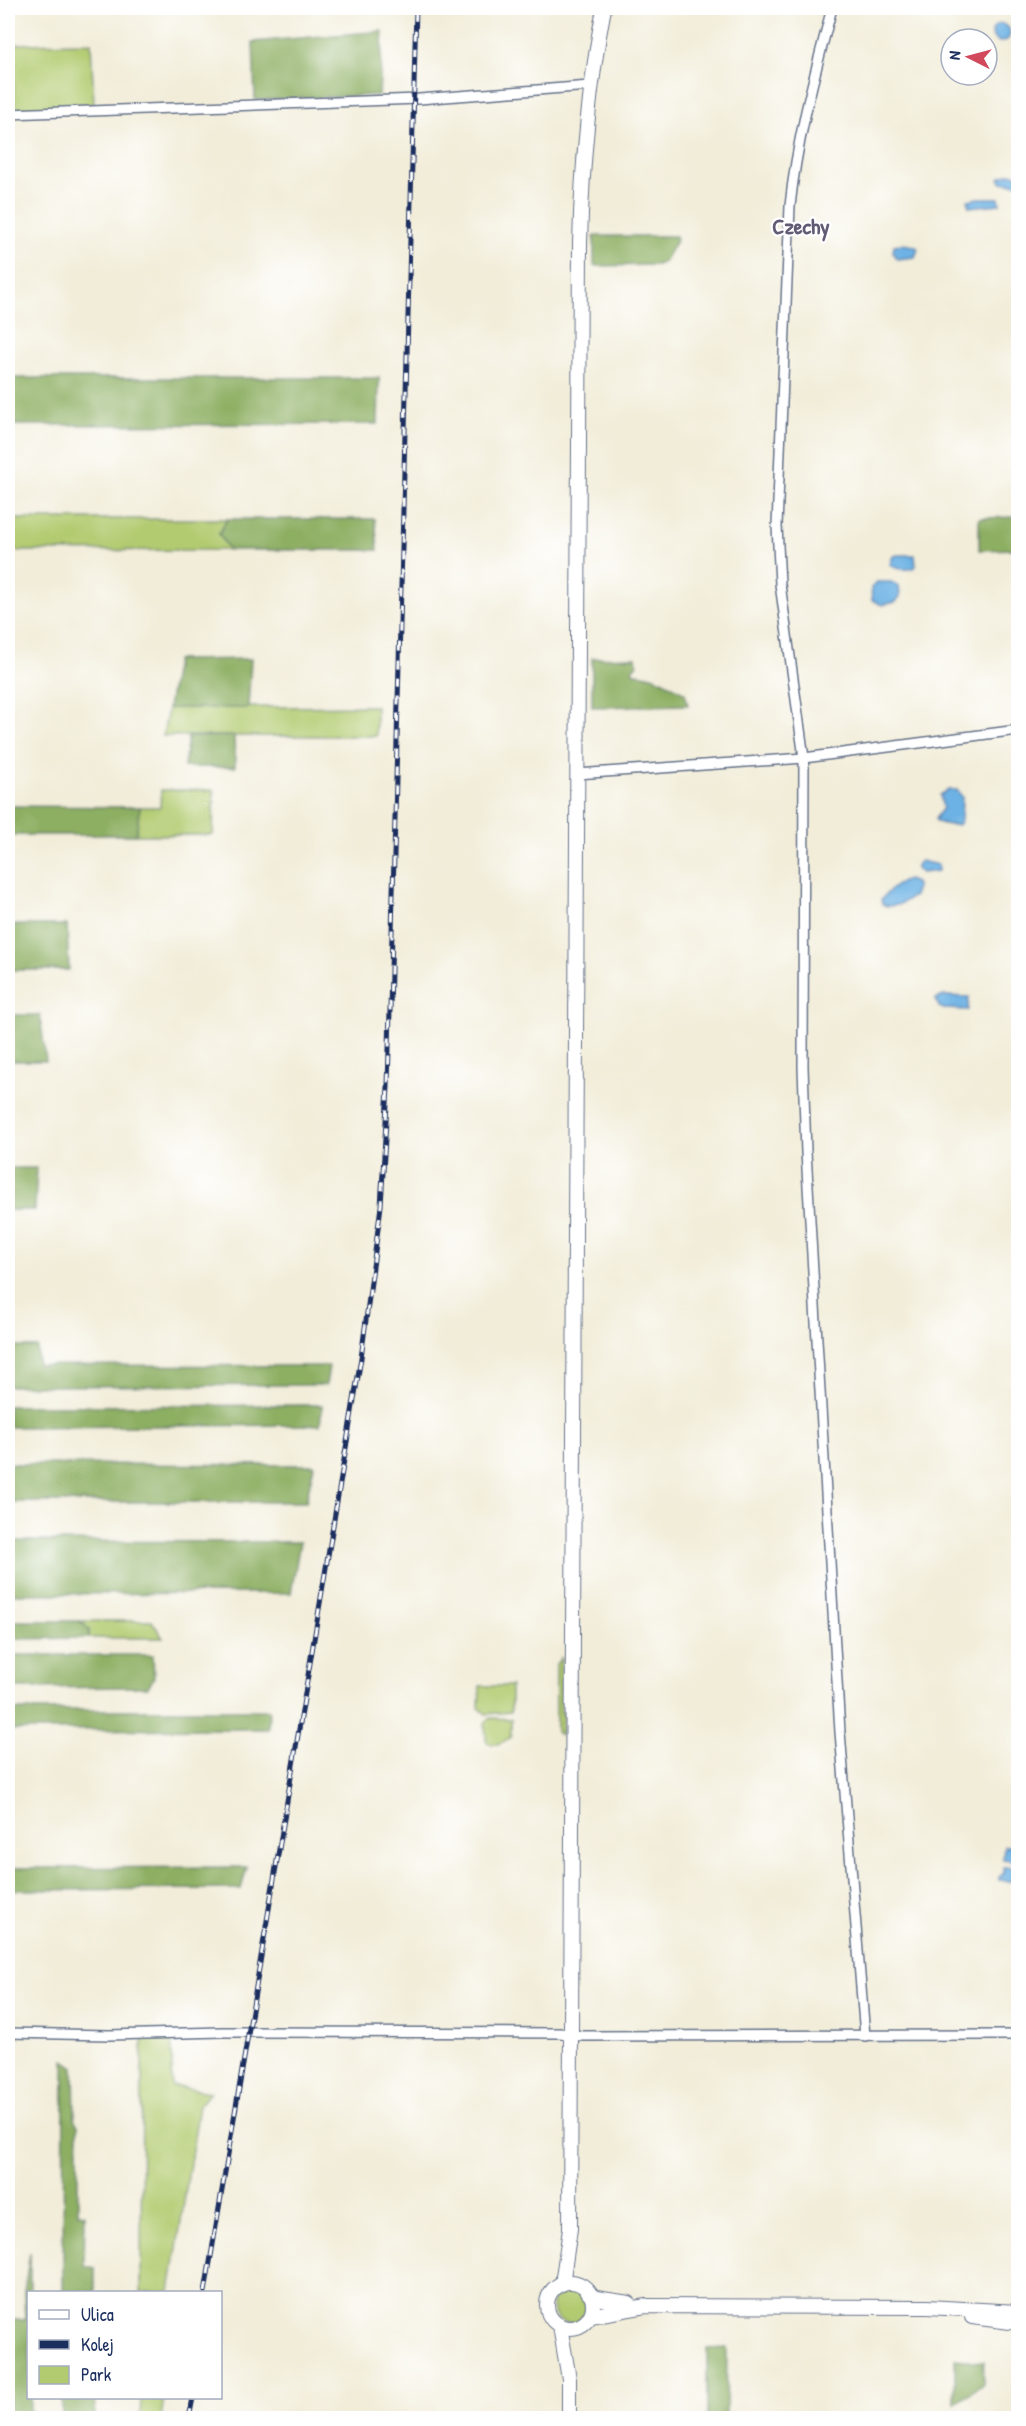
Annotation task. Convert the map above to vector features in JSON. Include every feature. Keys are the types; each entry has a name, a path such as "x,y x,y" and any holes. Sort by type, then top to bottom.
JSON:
{"main road":[{"path":"562,2284 570,2229 580,243 583,157 590,86 604,8"},
{"path":"570,2229 578,2284"},
{"path":"569,2379 560,2326 549,2315 547,2300 550,2293 562,2284 578,2284 596,2298 646,2306 927,2307 1018,2312"},
{"path":"569,2418 569,2379 576,2332 585,2321 592,2301 590,2294"},
{"path":"560,2326 573,2328 585,2321 646,2306"},
{"path":"904,2308 1018,2324"}],"street":[{"path":"832,8 803,121 790,206 777,526 780,584 804,758 803,1067 806,1152 840,1732 865,2036"},
{"path":"8,114 419,99 590,86"},
{"path":"578,774 804,758 1018,730"},
{"path":"8,2033 1018,2036"}],"green space":[{"path":"383,31 379,95 255,100 253,42"},
{"path":"91,43 94,104 14,110 13,44"},
{"path":"582,93 577,161 575,163"},
{"path":"594,236 676,236 677,239 664,262 657,265 594,266"},
{"path":"8,378 379,378 378,424 8,425"},
{"path":"1018,517 1018,549 979,550 979,518"},
{"path":"8,519 227,519 219,534 229,550 8,551"},
{"path":"227,519 375,519 378,550 229,550 219,534"},
{"path":"636,657 637,664 632,670 634,673 655,677 685,693 688,705 592,707 592,658"},
{"path":"251,659 248,708 168,708 176,660"},
{"path":"376,706 376,736 163,736 168,708"},
{"path":"234,736 235,767 184,767 188,737"},
{"path":"161,790 214,790 213,835 136,835 140,807 160,807"},
{"path":"8,806 140,807 136,835 8,835"},
{"path":"8,925 67,925 69,970 8,970"},
{"path":"8,1015 40,1015 46,1061 8,1061"},
{"path":"8,1168 37,1168 35,1210 8,1210"},
{"path":"8,1347 37,1347 38,1365 329,1366 326,1385 8,1386"},
{"path":"322,1405 320,1425 8,1427 8,1406"},
{"path":"8,1464 314,1465 306,1502 8,1502"},
{"path":"8,1541 300,1542 291,1593 8,1594"},
{"path":"8,1621 79,1621 89,1629 89,1638 8,1639"},
{"path":"79,1621 152,1621 163,1638 89,1638 89,1629"},
{"path":"8,1655 153,1655 154,1677 148,1687 8,1688"},
{"path":"561,1658 561,1713 563,1713 561,1736 556,1732 556,1664"},
{"path":"480,1686 511,1686 511,1712 486,1714 479,1708"},
{"path":"8,1710 269,1710 268,1729 8,1730"},
{"path":"490,1718 511,1719 511,1737 495,1744 486,1741 485,1723"},
{"path":"247,1867 241,1889 8,1890 8,1868"},
{"path":"142,2038 172,2038 172,2086 210,2092 199,2106 170,2291 141,2291"},
{"path":"64,2060 74,2067 75,2121 78,2125 78,2213 85,2214 84,2266 95,2268 95,2291 63,2291"},
{"path":"30,2253 30,2291 27,2291 27,2399 30,2399 30,2418 8,2418 8,2320 25,2320 24,2292"},
{"path":"569,2289 581,2294 586,2306 581,2318 569,2323 557,2318 552,2306 557,2294"},
{"path":"727,2348 726,2418 707,2418 707,2349"},
{"path":"955,2359 984,2362 983,2384 955,2403"},
{"path":"62,2399 95,2399 95,2418 62,2418"},
{"path":"141,2399 164,2399 161,2418 140,2418"}],"water":[{"path":"1001,24 1009,30 1007,39 999,41 999,27 995,27"},
{"path":"1011,173 1018,176 1018,184 1001,182 999,178"},
{"path":"999,198 1000,204 969,207 968,200"},
{"path":"894,245 915,246 918,249 915,257 897,259 893,252"},
{"path":"915,555 916,566 899,569 890,564 893,556"},
{"path":"877,582 891,582 899,586 900,596 896,602 882,605 872,600 871,588"},
{"path":"949,790 957,790 962,797 960,824 946,825 935,819 943,808 940,795"},
{"path":"921,861 938,865 938,871 921,873 916,869 916,865"},
{"path":"908,880 915,883 917,887 914,896 898,905 882,904 881,900 890,891"},
{"path":"944,996 969,997 968,1010 939,1007 936,999"},
{"path":"1004,1846 1018,1846 1018,1861 1003,1859"},
{"path":"1003,1867 1018,1867 1018,1882 999,1880 1003,1874"}],"railway":[{"path":"205,2291 361,1358 381,1206 388,1087 416,8"},
{"path":"189,2418 193,2399"}],"district":[{"name":"Czechy","path":"801,226"}]}
